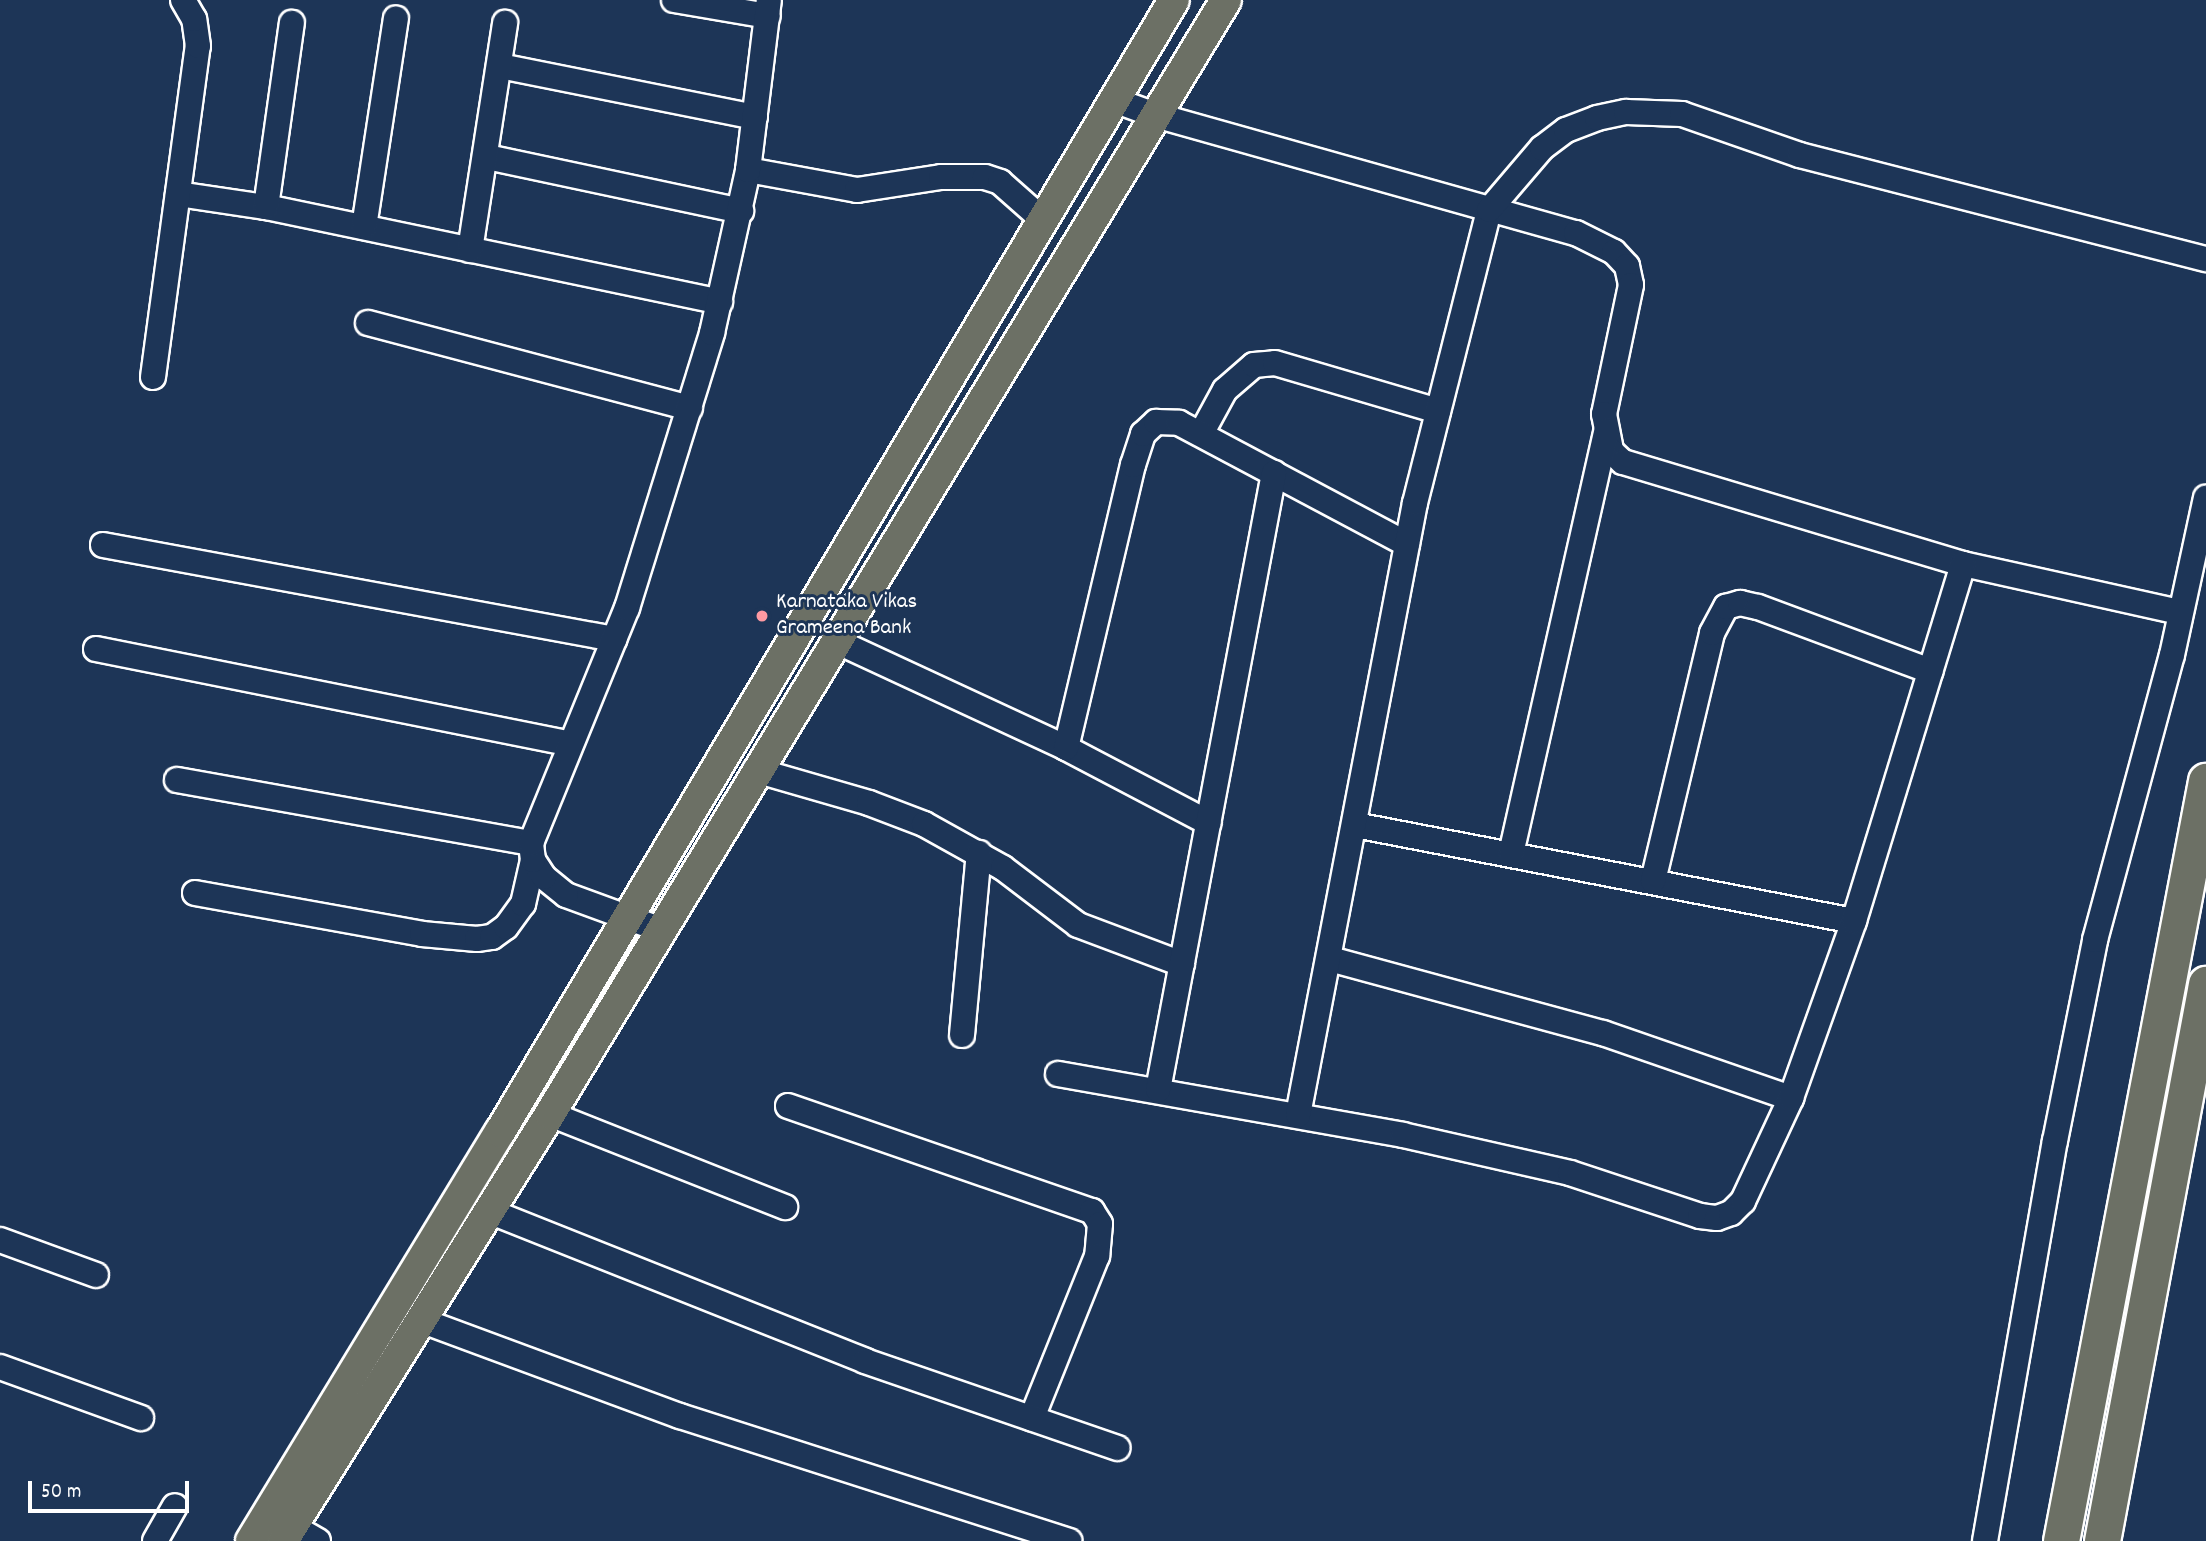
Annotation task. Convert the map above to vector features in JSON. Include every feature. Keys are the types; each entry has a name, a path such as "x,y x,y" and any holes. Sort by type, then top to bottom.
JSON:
{"highway":[{"path":"2061,1541 2206,781"},
{"path":"2102,1541 2206,984"}],"main road":[{"path":"251,1541 519,1098 1174,0"},
{"path":"298,1536 420,1320 550,1114 755,770 838,642 1226,0"}],"street":[{"path":"153,377 198,46 194,19 183,0"},
{"path":"195,893 422,934 477,939 492,937 506,927 523,904 532,851 571,744 614,639 690,408 720,302 748,170 769,8 674,0"},
{"path":"363,227 396,18"},
{"path":"266,207 292,23"},
{"path":"470,250 487,158 505,23"},
{"path":"500,66 755,117"},
{"path":"1114,100 1155,116 1600,243 1627,266 1631,285 1606,391 1606,430 1511,854"},
{"path":"1298,1115 1330,959 1407,544 1438,411 1489,210 1525,164 1566,131 1597,118 1652,112 1707,119 1801,155 2206,259"},
{"path":"487,158 741,211"},
{"path":"748,170 857,190 941,177 985,177 1000,182 1042,219"},
{"path":"178,194 266,207 720,302"},
{"path":"368,323 690,408"},
{"path":"1201,435 1225,390 1254,365 1275,363 1438,411"},
{"path":"1066,748 1143,433 1156,422 1179,423 1407,544"},
{"path":"1606,430 1611,451 1648,472 1963,564 2179,612"},
{"path":"1158,1090 1274,473"},
{"path":"1985,1541 2055,1141 2095,940 2172,655 2179,612 2206,498"},
{"path":"103,544 614,639"},
{"path":"1058,1074 1298,1115 1488,1152 1570,1173 1678,1211 1717,1218 1731,1213 1743,1200 1791,1098 1854,921 1963,564"},
{"path":"1653,881 1712,633 1726,607 1740,603 1758,607 1930,671"},
{"path":"838,642 1066,748 1209,822"},
{"path":"96,649 571,744"},
{"path":"755,770 869,803 979,853 1078,925 1182,964"},
{"path":"177,780 532,851"},
{"path":"1355,825 1854,921"},
{"path":"532,851 544,877 566,895 659,929"},
{"path":"962,1035 979,853"},
{"path":"1330,959 1603,1034 1791,1098"},
{"path":"788,1106 1093,1211 1100,1224 1097,1255 1032,1418"},
{"path":"550,1114 785,1207"},
{"path":"489,1211 865,1361 1116,1448"},
{"path":"0,1240 96,1275"},
{"path":"420,1320 680,1416 1069,1541"},
{"path":"0,1367 141,1418"},
{"path":"155,1541 175,1506"}],"place":[{"name":"Karnataka Vikas Grameena Bank","path":"762,616"}]}
